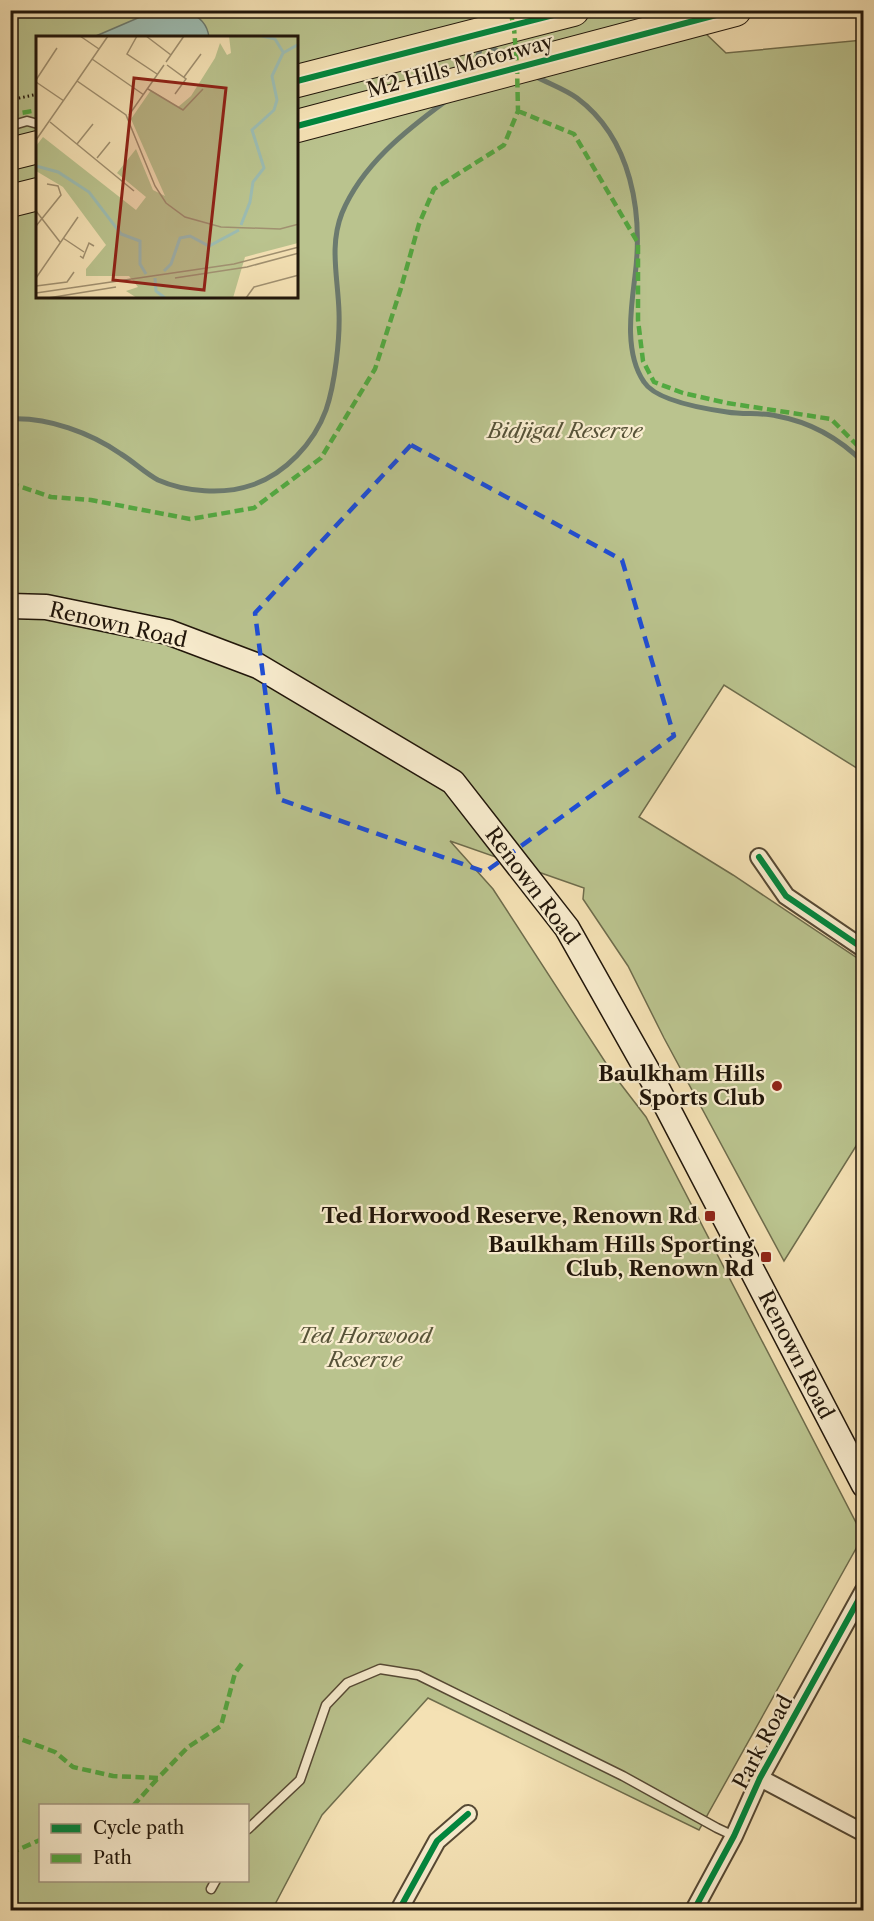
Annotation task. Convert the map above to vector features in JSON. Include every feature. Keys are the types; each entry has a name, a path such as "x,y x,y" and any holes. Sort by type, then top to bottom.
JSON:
{"highway":[{"name":"M2 Hills Motorway","path":"298,81 573,10"},
{"name":"M2 Hills Motorway","path":"298,126 735,10"},
{"path":"10,154 36,148"},
{"path":"10,201 36,194"}],"main road":[{"name":"Renown Road","path":"10,606 46,607 168,632 258,666 453,782 567,928 656,1086 864,1485"}],"street":[{"path":"759,857 786,896 864,949"},
{"name":"Park Road","path":"694,1911 734,1836 760,1778 864,1590"},
{"path":"760,1778 864,1833"},
{"path":"399,1911 437,1841 468,1814"}],"lane":[{"path":"10,126 27,121 36,123"},
{"path":"249,1827 300,1780 326,1705 347,1683 380,1669 418,1675 623,1776 734,1836"},
{"path":"211,1889 215,1882"}],"path":[{"path":"10,100 36,94"}],"highlighted area":[{"path":"411,445 622,560 674,736 485,872 279,799 255,613"}],"green space":[{"path":"681,10 726,53 863,40 863,772 724,685 639,817 733,875 863,962 863,1135 784,1261 664,1038 628,966 583,899 584,888 450,841 493,889 613,1074 646,1117 863,1536 699,1830 428,1698 322,1815 272,1910 11,1910 11,11"}],"water":[{"path":"154,11 180,11 196,16 202,21 209,36 96,36"}],"waterway":[{"path":"484,10 485,23"},
{"path":"486,43 508,59"},
{"path":"474,67 482,44"},
{"path":"533,75 577,98 596,115 622,156 630,179 637,227 631,344 644,382 659,394 682,403 733,413 771,415 801,422 835,439 864,463"},
{"path":"10,419 39,421 83,433 109,446 158,480 192,489 217,491 241,488 264,480 287,465 314,434 329,399 339,335 335,250 342,213 361,179 373,164 415,124 446,101"}],"marked path":[{"path":"10,483 51,497 91,500 190,519 254,508 321,458 375,369 419,224 434,189 504,145 518,111 514,28 510,10"},
{"path":"10,117 36,110"},
{"path":"518,111 574,134 638,243 638,320 643,361 654,382 683,393 727,403 831,419 864,452"},
{"path":"10,1735 55,1752 73,1767 113,1776 158,1778 188,1747 221,1726 235,1673 243,1662"},
{"path":"135,1804 158,1778"},
{"path":"10,1851 13,1852 39,1840"}],"cycle path":[{"path":"298,81 573,10"},
{"path":"298,126 735,10"},
{"path":"759,857 786,896 864,949"},
{"path":"694,1910 734,1836 760,1778 864,1590"},
{"path":"399,1910 437,1841 468,1814"}],"place":[{"name":"Baulkham Hills Sports Club","path":"777,1086"},
{"name":"Ted Horwood Reserve, Renown Rd","path":"710,1216"},
{"name":"Baulkham Hills Sporting Club, Renown Rd","path":"766,1257"}],"park label":[{"name":"Bidjigal Reserve","path":"565,431"},
{"name":"Ted Horwood Reserve","path":"365,1348"}]}
